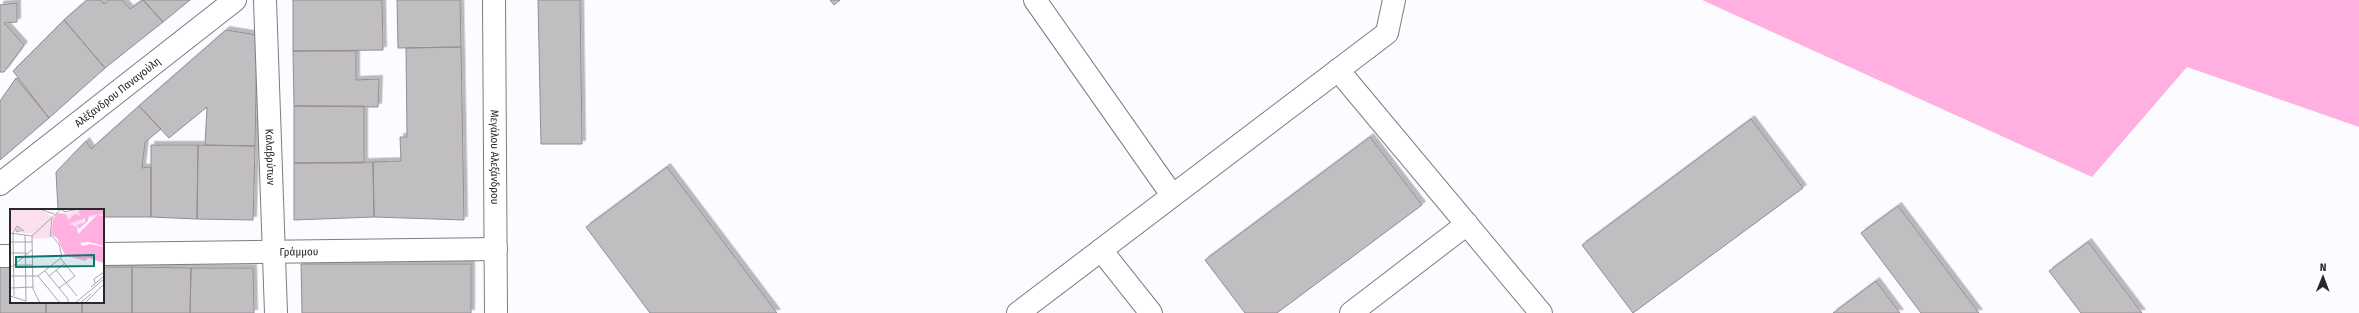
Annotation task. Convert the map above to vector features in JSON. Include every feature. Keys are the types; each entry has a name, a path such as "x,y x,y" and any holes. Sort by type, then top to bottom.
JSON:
{"street":[{"name":"Αλέξανδρου Παναγούλη","path":"0,184 235,0"},
{"name":"Καλαβρύτων","path":"265,0 276,313"},
{"name":"Μεγάλου Αλεξάνδρου","path":"494,0 496,313"},
{"path":"1035,0 1172,195"},
{"path":"1018,313 1387,33 1394,0"},
{"path":"1338,70 1541,313"},
{"path":"1351,313 1467,224"},
{"name":"Γράμμου","path":"104,254 496,249"},
{"path":"1100,250 1151,313"}],"shaded area":[{"path":"1702,0 2359,0 2359,127 2187,67 2092,177"}],"building":[{"path":"87,0 100,0 104,4 109,0 122,0 130,9 143,0 163,22 105,68 64,20"},
{"path":"143,0 190,0 163,22"},
{"path":"293,0 382,0 383,50 293,51"},
{"path":"397,0 460,0 461,47 398,48"},
{"path":"538,0 580,0 582,144 541,144"},
{"path":"830,0 840,0 834,5"},
{"path":"17,3 17,22 4,23 24,45 4,72 0,72 0,5"},
{"path":"64,20 105,68 49,118 13,71"},
{"path":"226,30 257,35 255,146 205,145 207,107 169,138 139,106"},
{"path":"461,47 464,220 374,217 373,162 401,161 400,137 407,137 406,48"},
{"path":"293,51 356,51 356,80 379,79 378,107 294,106"},
{"path":"16,78 49,118 0,160 0,101"},
{"path":"139,106 161,129 145,142 142,168 151,167 151,217 104,217 104,209 58,209 56,172 86,141 91,149"},
{"path":"294,106 364,106 364,163 294,163"},
{"path":"1751,119 1803,188 1633,313 1582,245"},
{"path":"1370,137 1422,205 1277,313 1245,313 1205,260"},
{"path":"151,145 198,145 197,219 151,217"},
{"path":"198,145 255,146 253,220 197,219"},
{"path":"373,162 374,217 294,220 294,163"},
{"path":"667,167 777,313 650,313 586,227"},
{"path":"1898,206 1979,313 1921,313 1861,233"},
{"path":"2088,242 2142,313 2081,313 2049,271"},
{"path":"0,264 10,265 10,303 46,303 46,313 0,313"},
{"path":"301,264 471,264 471,313 302,313"},
{"path":"104,267 132,267 132,313 82,313 82,303 104,303"},
{"path":"132,267 191,268 190,313 132,313"},
{"path":"191,268 253,268 254,313 190,313"},
{"path":"1876,281 1900,313 1833,313"},
{"path":"46,303 82,303 82,313 46,313"}]}
